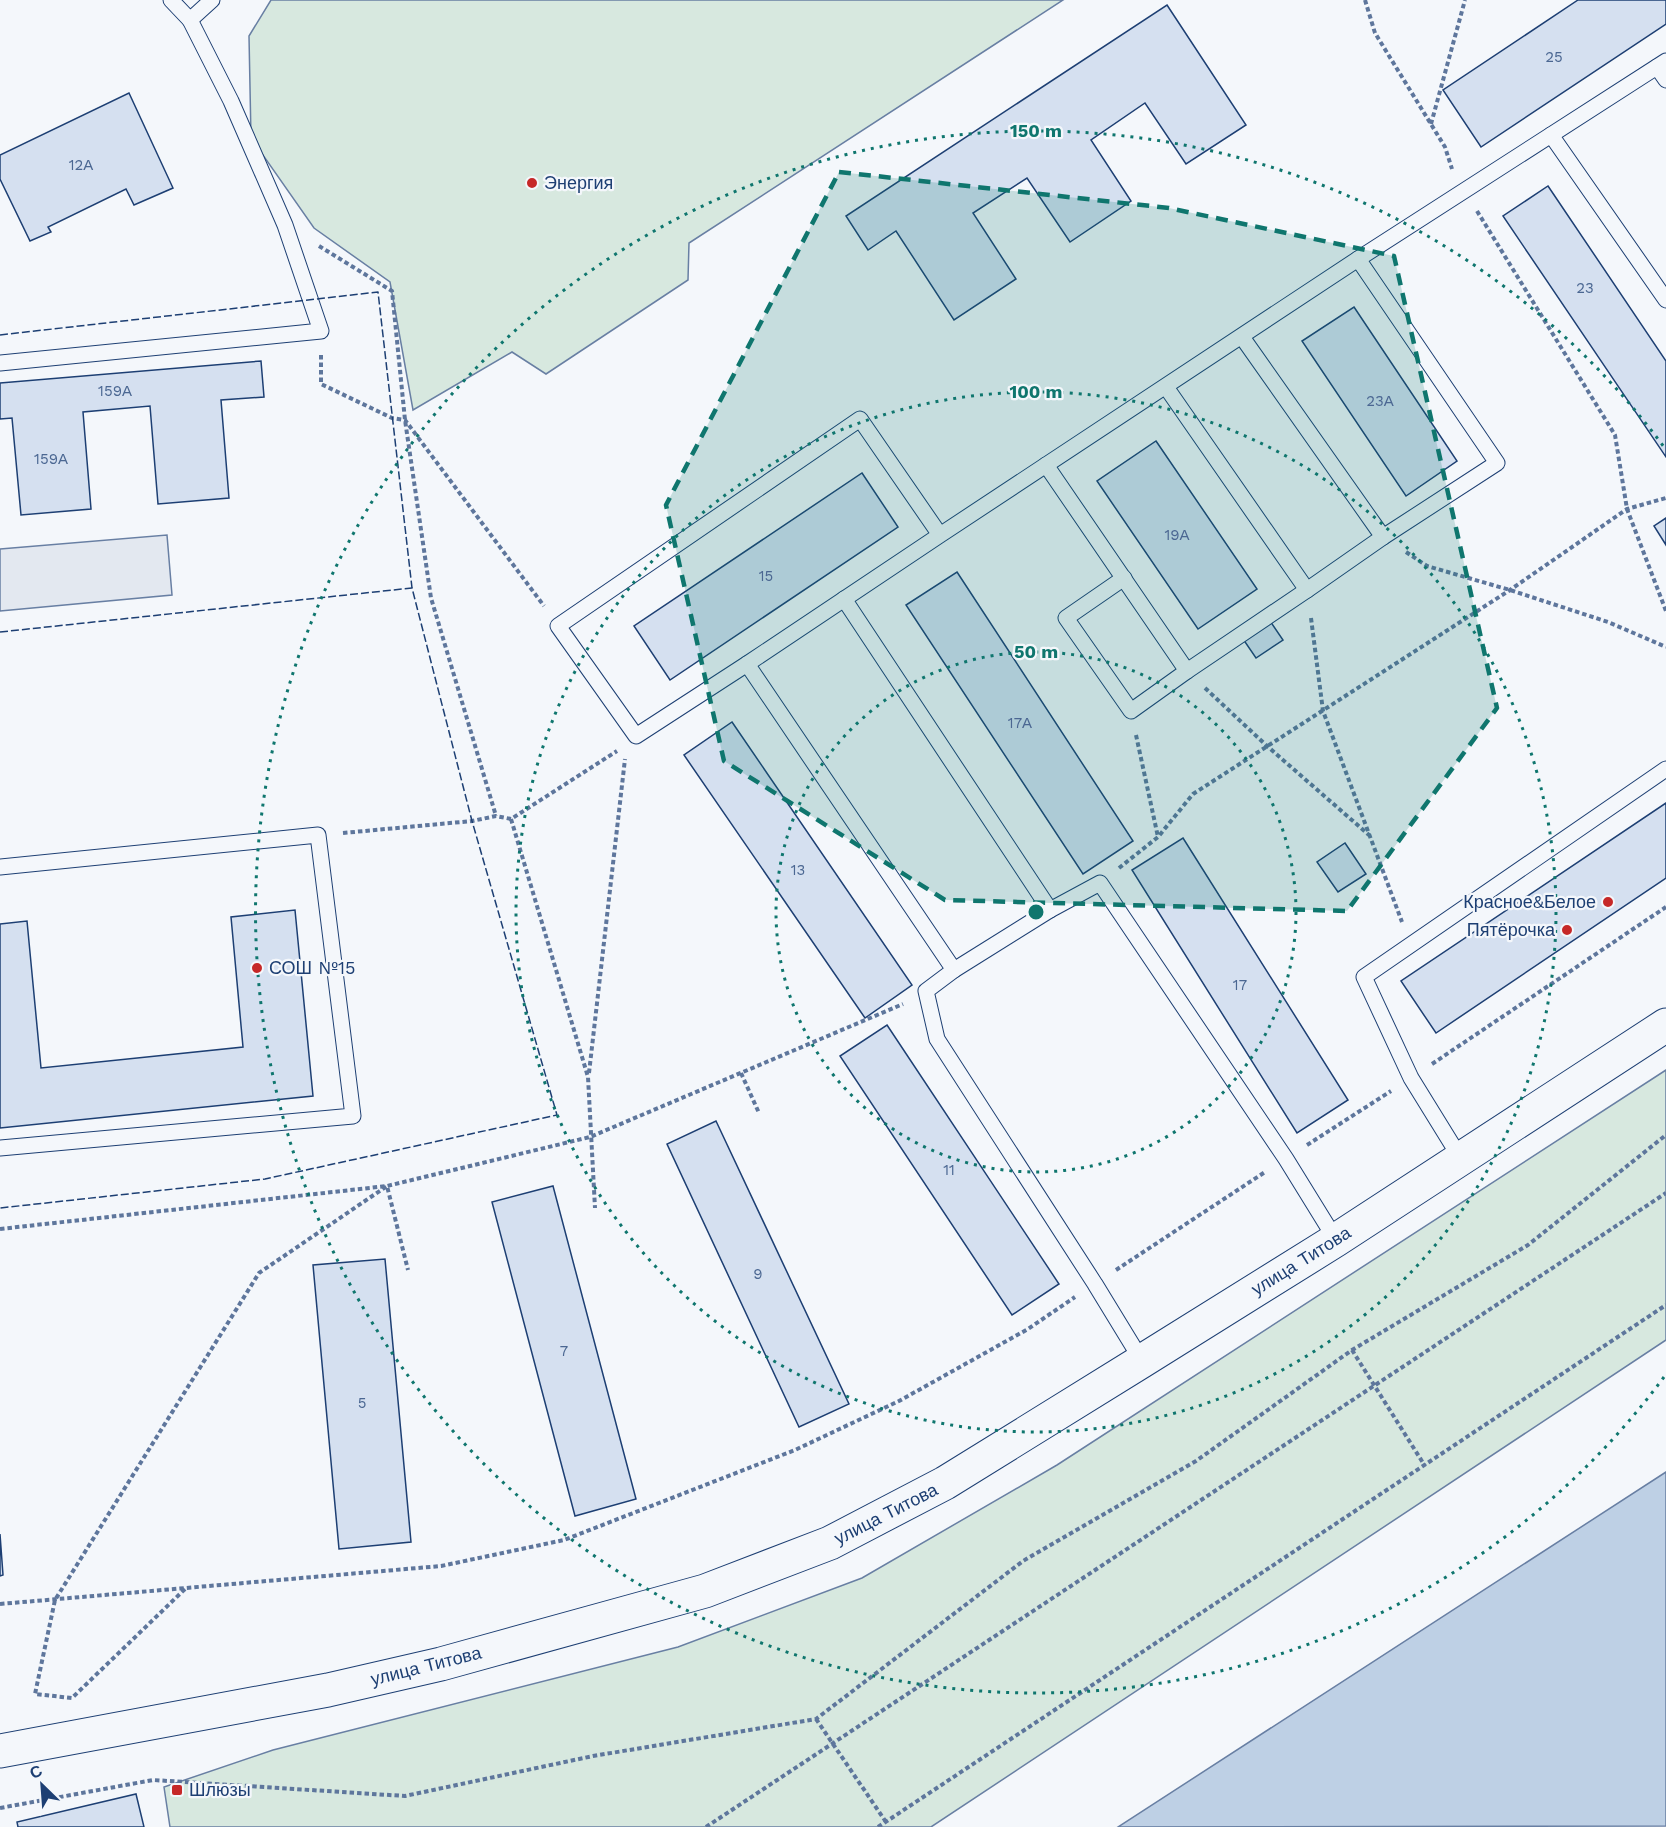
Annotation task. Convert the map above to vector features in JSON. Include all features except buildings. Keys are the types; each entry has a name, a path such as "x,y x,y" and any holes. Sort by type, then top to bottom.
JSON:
{"main road":[{"name":"улица Титова","path":"0,1751 328,1690 441,1664 705,1591 830,1543 935,1488 1142,1361 1336,1240 1666,1025"}],"lane":[{"path":"0,363 321,331 285,225 231,101 190,20 171,0"},
{"path":"190,20 212,0"},
{"path":"940,535 860,419 558,626 632,740 1358,259 1662,64 1666,80"},
{"path":"1551,135 1666,300"},
{"path":"1124,578 1066,618 1131,711 1383,537 1497,463 1358,259"},
{"path":"1242,337 1383,537"},
{"path":"1166,387 1307,590"},
{"path":"1046,465 1187,671"},
{"path":"844,599 1050,910"},
{"path":"747,664 954,970"},
{"path":"1461,1159 1411,1078 1364,977 1666,768"},
{"path":"0,867 318,835 353,1116 0,1148"},
{"path":"1142,1361 937,1039 926,991 954,970 1050,910 1100,883 1286,1159 1336,1240"}],"path":[{"path":"1365,0 1375,33 1446,147 1453,173 1616,435 1627,509 1666,611"},
{"path":"1431,124 1465,0"},
{"path":"285,225 392,291 405,420 430,598 496,816"},
{"path":"321,331 321,384 392,418 405,420 558,626"},
{"path":"1100,883 1158,837 1193,794 1510,590 1627,509 1666,498"},
{"path":"1383,537 1427,566 1608,622 1666,648"},
{"path":"1307,590 1323,711 1411,945"},
{"path":"1187,671 1267,746 1370,836"},
{"path":"1131,711 1158,837"},
{"path":"318,835 472,821 496,816 511,819 632,740"},
{"path":"595,1208 588,1077 632,740"},
{"path":"511,819 588,1077"},
{"path":"0,1604 441,1566 564,1540 795,1450 899,1401 1028,1329 1411,1078 1666,907"},
{"path":"0,1229 387,1186 590,1137 890,1010 926,991"},
{"path":"741,1073 759,1113"},
{"path":"0,1808 153,1780 405,1796 593,1756 816,1719 1023,1561 1196,1461 1352,1350 1528,1245 1666,1135"},
{"path":"185,1589 72,1698 35,1694 56,1600 259,1273 387,1186"},
{"path":"387,1186 408,1270"},
{"path":"706,1827 1666,1193"},
{"path":"878,1827 1666,1305"},
{"path":"1352,1350 1425,1466"},
{"path":"816,1719 886,1822"}],"highlighted area":[{"path":"839,172 1169,208 1394,256 1497,708 1347,911 945,900 724,761 666,505"}],"shaded area":[{"name":"Энергия","path":"271,0 1063,0 689,243 688,280 546,374 512,352 413,410 390,282 314,228 251,138 249,36"},
{"path":"167,535 172,595 0,611 0,549"},
{"path":"1666,1070 1666,1340 931,1827 170,1827 164,1787 273,1750 678,1647 862,1578 1057,1465"}],"water":[{"path":"1666,1472 1666,1826 1118,1827"}],"fence":[{"path":"0,335 378,292 412,588"},
{"path":"0,632 412,588 472,821 557,1115 265,1179 0,1208"}],"place":[{"name":"Энергия","path":"532,183"},
{"name":"Красное&Белое","path":"1608,902"},
{"name":"Пятёрочка","path":"1567,930"},
{"name":"СОШ №15","path":"257,968"},
{"name":"Шлюзы","path":"177,1790"}]}
